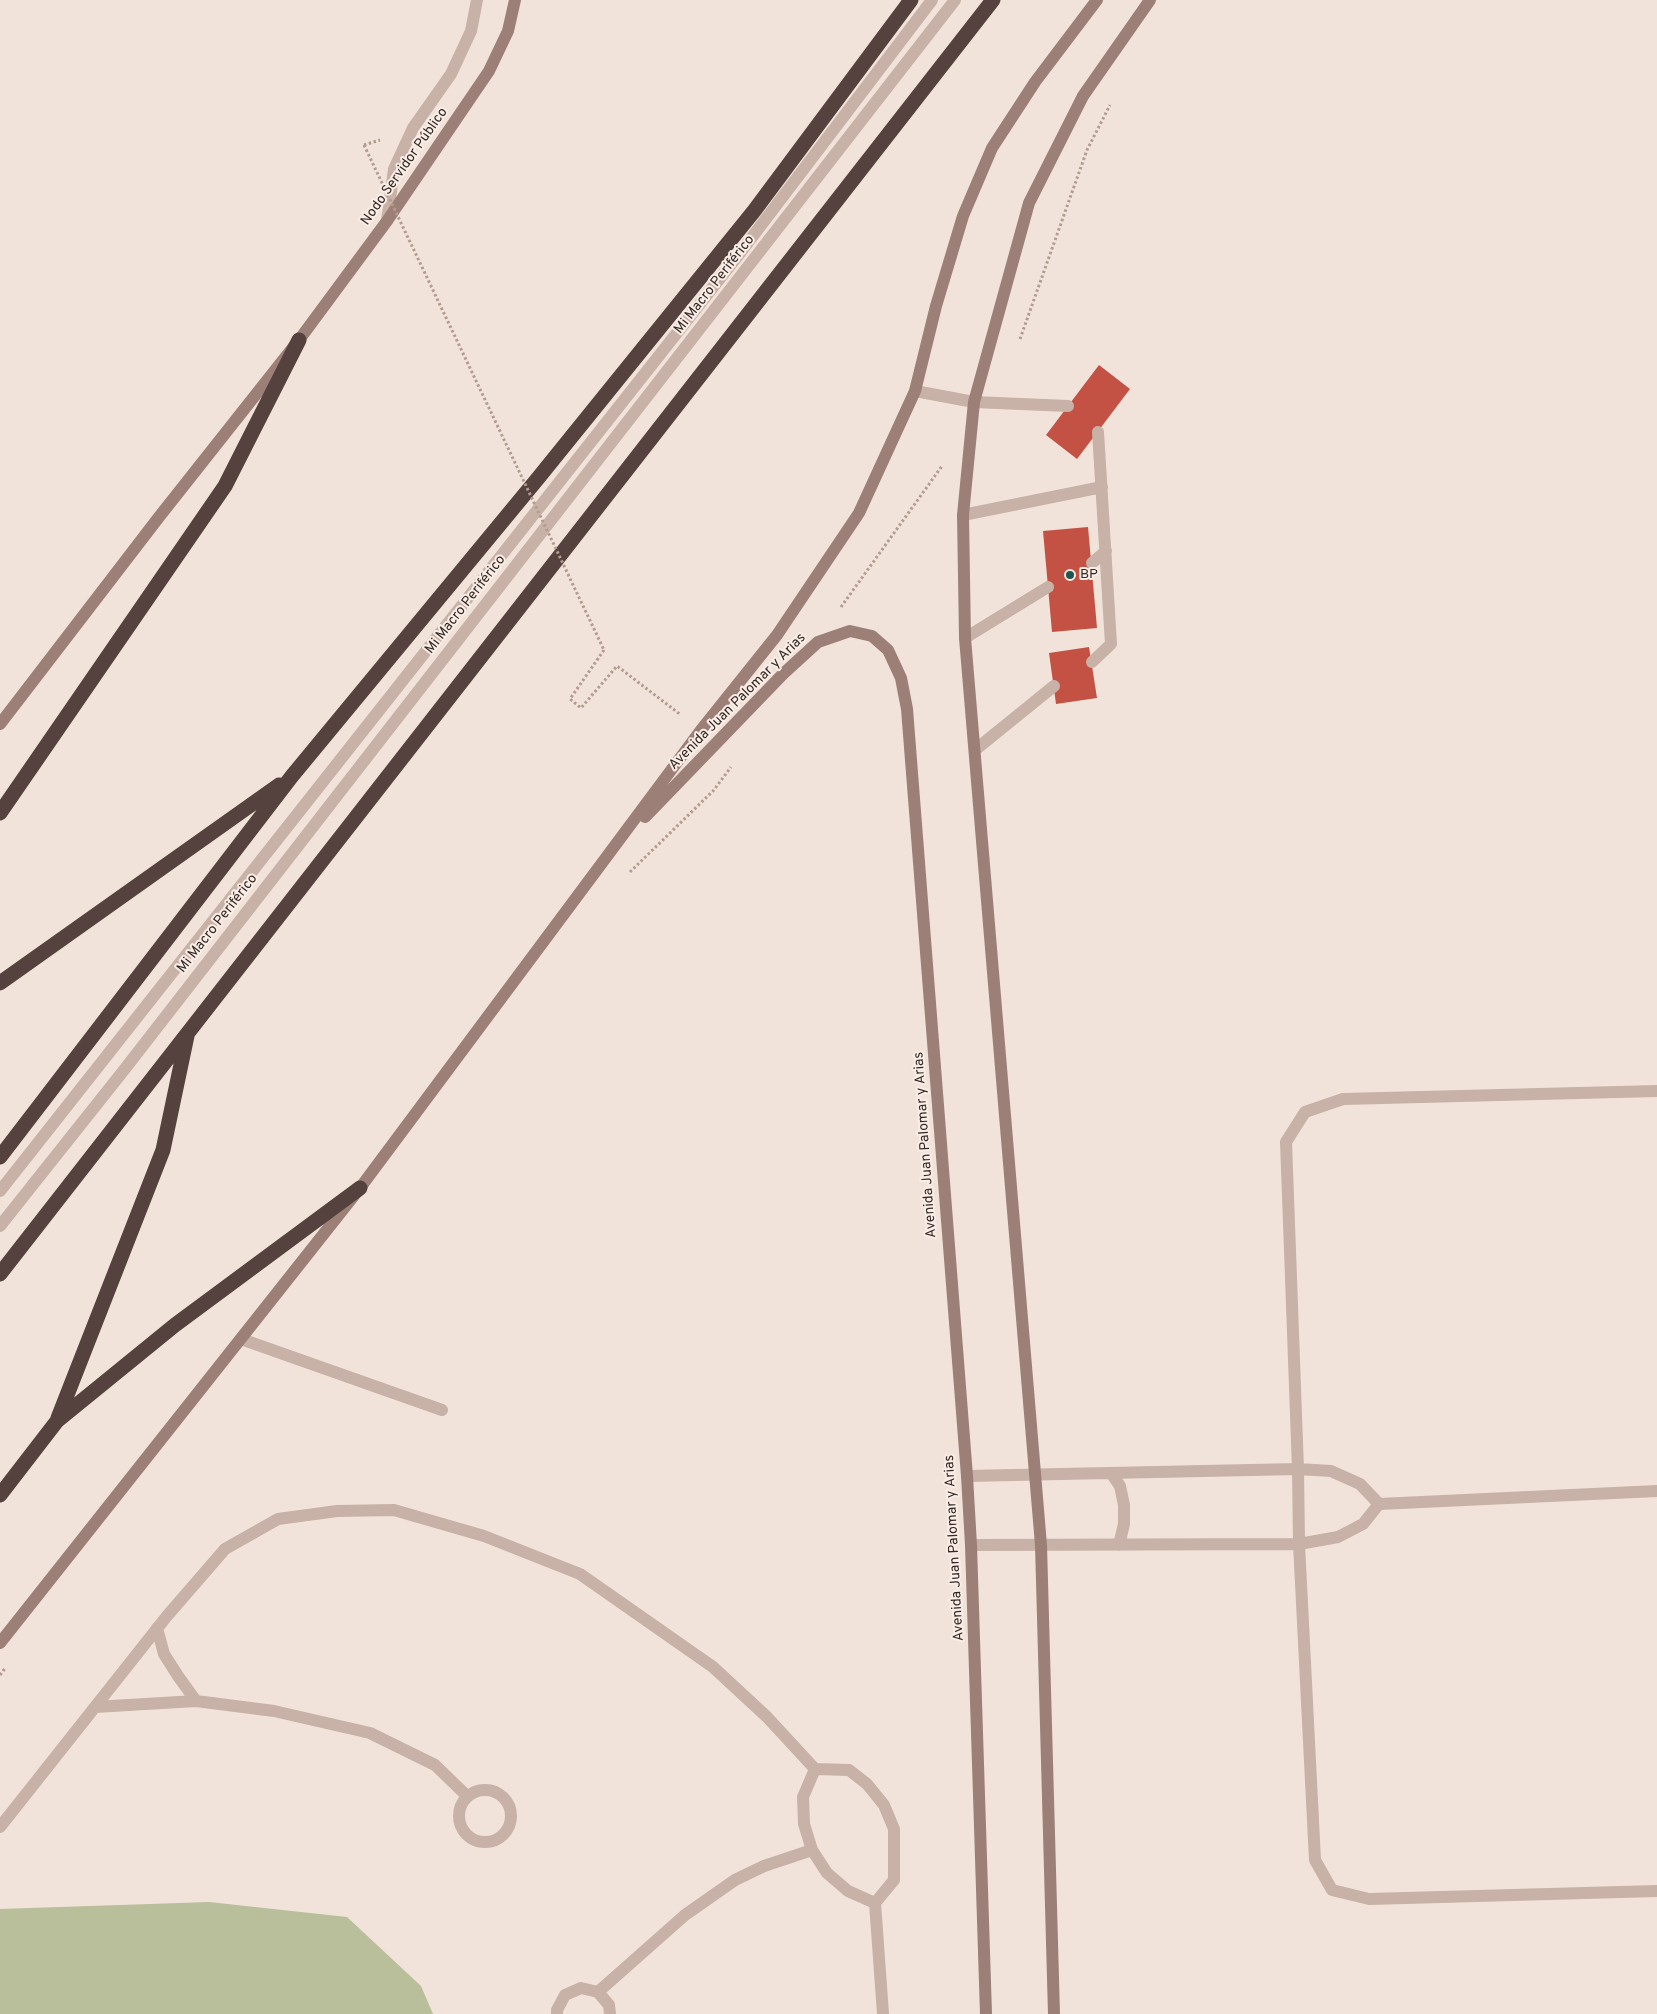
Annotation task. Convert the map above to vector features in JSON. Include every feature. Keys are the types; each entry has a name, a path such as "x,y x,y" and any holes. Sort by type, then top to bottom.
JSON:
{"highway":[{"path":"0,1157 292,776 754,212 911,0"},
{"path":"0,1274 993,0"},
{"path":"0,813 225,486 299,340"},
{"path":"0,983 292,776"},
{"path":"57,1421 164,1150 188,1032"},
{"path":"0,1496 57,1421 175,1325 360,1188"}],"main road":[{"name":"Nodo Servidor Público","path":"0,724 159,517 299,340 387,221 489,71 508,31 515,0"},
{"path":"0,1644 360,1188 701,730 777,635 859,513 914,391 936,306 963,216 992,148 1035,82 1097,0"},
{"path":"1054,2014 1041,1545 965,638 963,515 974,402 1029,203 1082,96 1150,0"},
{"name":"Avenida Juan Palomar y Arias","path":"610,853 783,674 818,642 850,631 872,636 888,650 901,678 907,709 967,1476 971,1545 986,2014"}],"street":[{"path":"387,221 394,169 414,128 451,74 471,31 477,0"},
{"name":"Mi Macro Periférico","path":"0,1191 740,253 932,0"},
{"name":"Mi Macro Periférico","path":"0,1226 124,1070 955,0"},
{"path":"914,391 974,402 1068,406"},
{"path":"1092,662 1111,644 1098,432"},
{"path":"963,515 1102,487"},
{"path":"1092,563 1106,551"},
{"path":"965,638 1048,587"},
{"path":"975,750 1054,686"},
{"path":"1657,1091 1343,1099 1305,1112 1286,1142 1299,1544 1315,1860 1332,1890 1369,1900 1657,1891"},
{"path":"241,1339 442,1410"},
{"path":"967,1476 1298,1469 1331,1471 1360,1484 1380,1504"},
{"path":"1111,1473 1120,1486 1124,1505 1124,1524 1119,1545"},
{"path":"971,1545 1299,1544 1338,1537 1363,1524 1380,1504 1657,1491"},
{"path":"0,1827 157,1628 225,1549 278,1519 337,1511 394,1510 484,1536 580,1574 713,1667 767,1717 815,1768 849,1770 867,1784 884,1805 894,1829 894,1880 875,1903 883,2014"},
{"path":"157,1628 164,1654 196,1701"},
{"path":"95,1707 196,1701 274,1711 370,1733 435,1765 467,1796"},
{"path":"815,1768 803,1797 804,1824 812,1850 827,1873 848,1891 875,1903"},
{"path":"482,1789 499,1792 510,1805 511,1813 512,1822 504,1836 488,1843 472,1840 460,1827 458,1810 467,1796 482,1789"},
{"path":"598,1992 685,1915 735,1880 764,1866 812,1850"},
{"path":"558,2014 557,2010 565,1995 581,1988 598,1992 609,2004 610,2014"}],"path":[{"path":"364,146 604,650 570,699 581,708 617,666 701,730"}],"green space":[{"path":"209,1902 347,1917 421,1986 433,2014 0,2014 0,1909"}],"building":[{"path":"1099,365 1130,389 1077,459 1046,435"},
{"name":"BP","path":"1088,527 1097,628 1052,632 1043,531"},
{"path":"1089,647 1097,698 1056,704 1049,653"}],"place":[{"name":"BP","path":"1070,575"}]}
